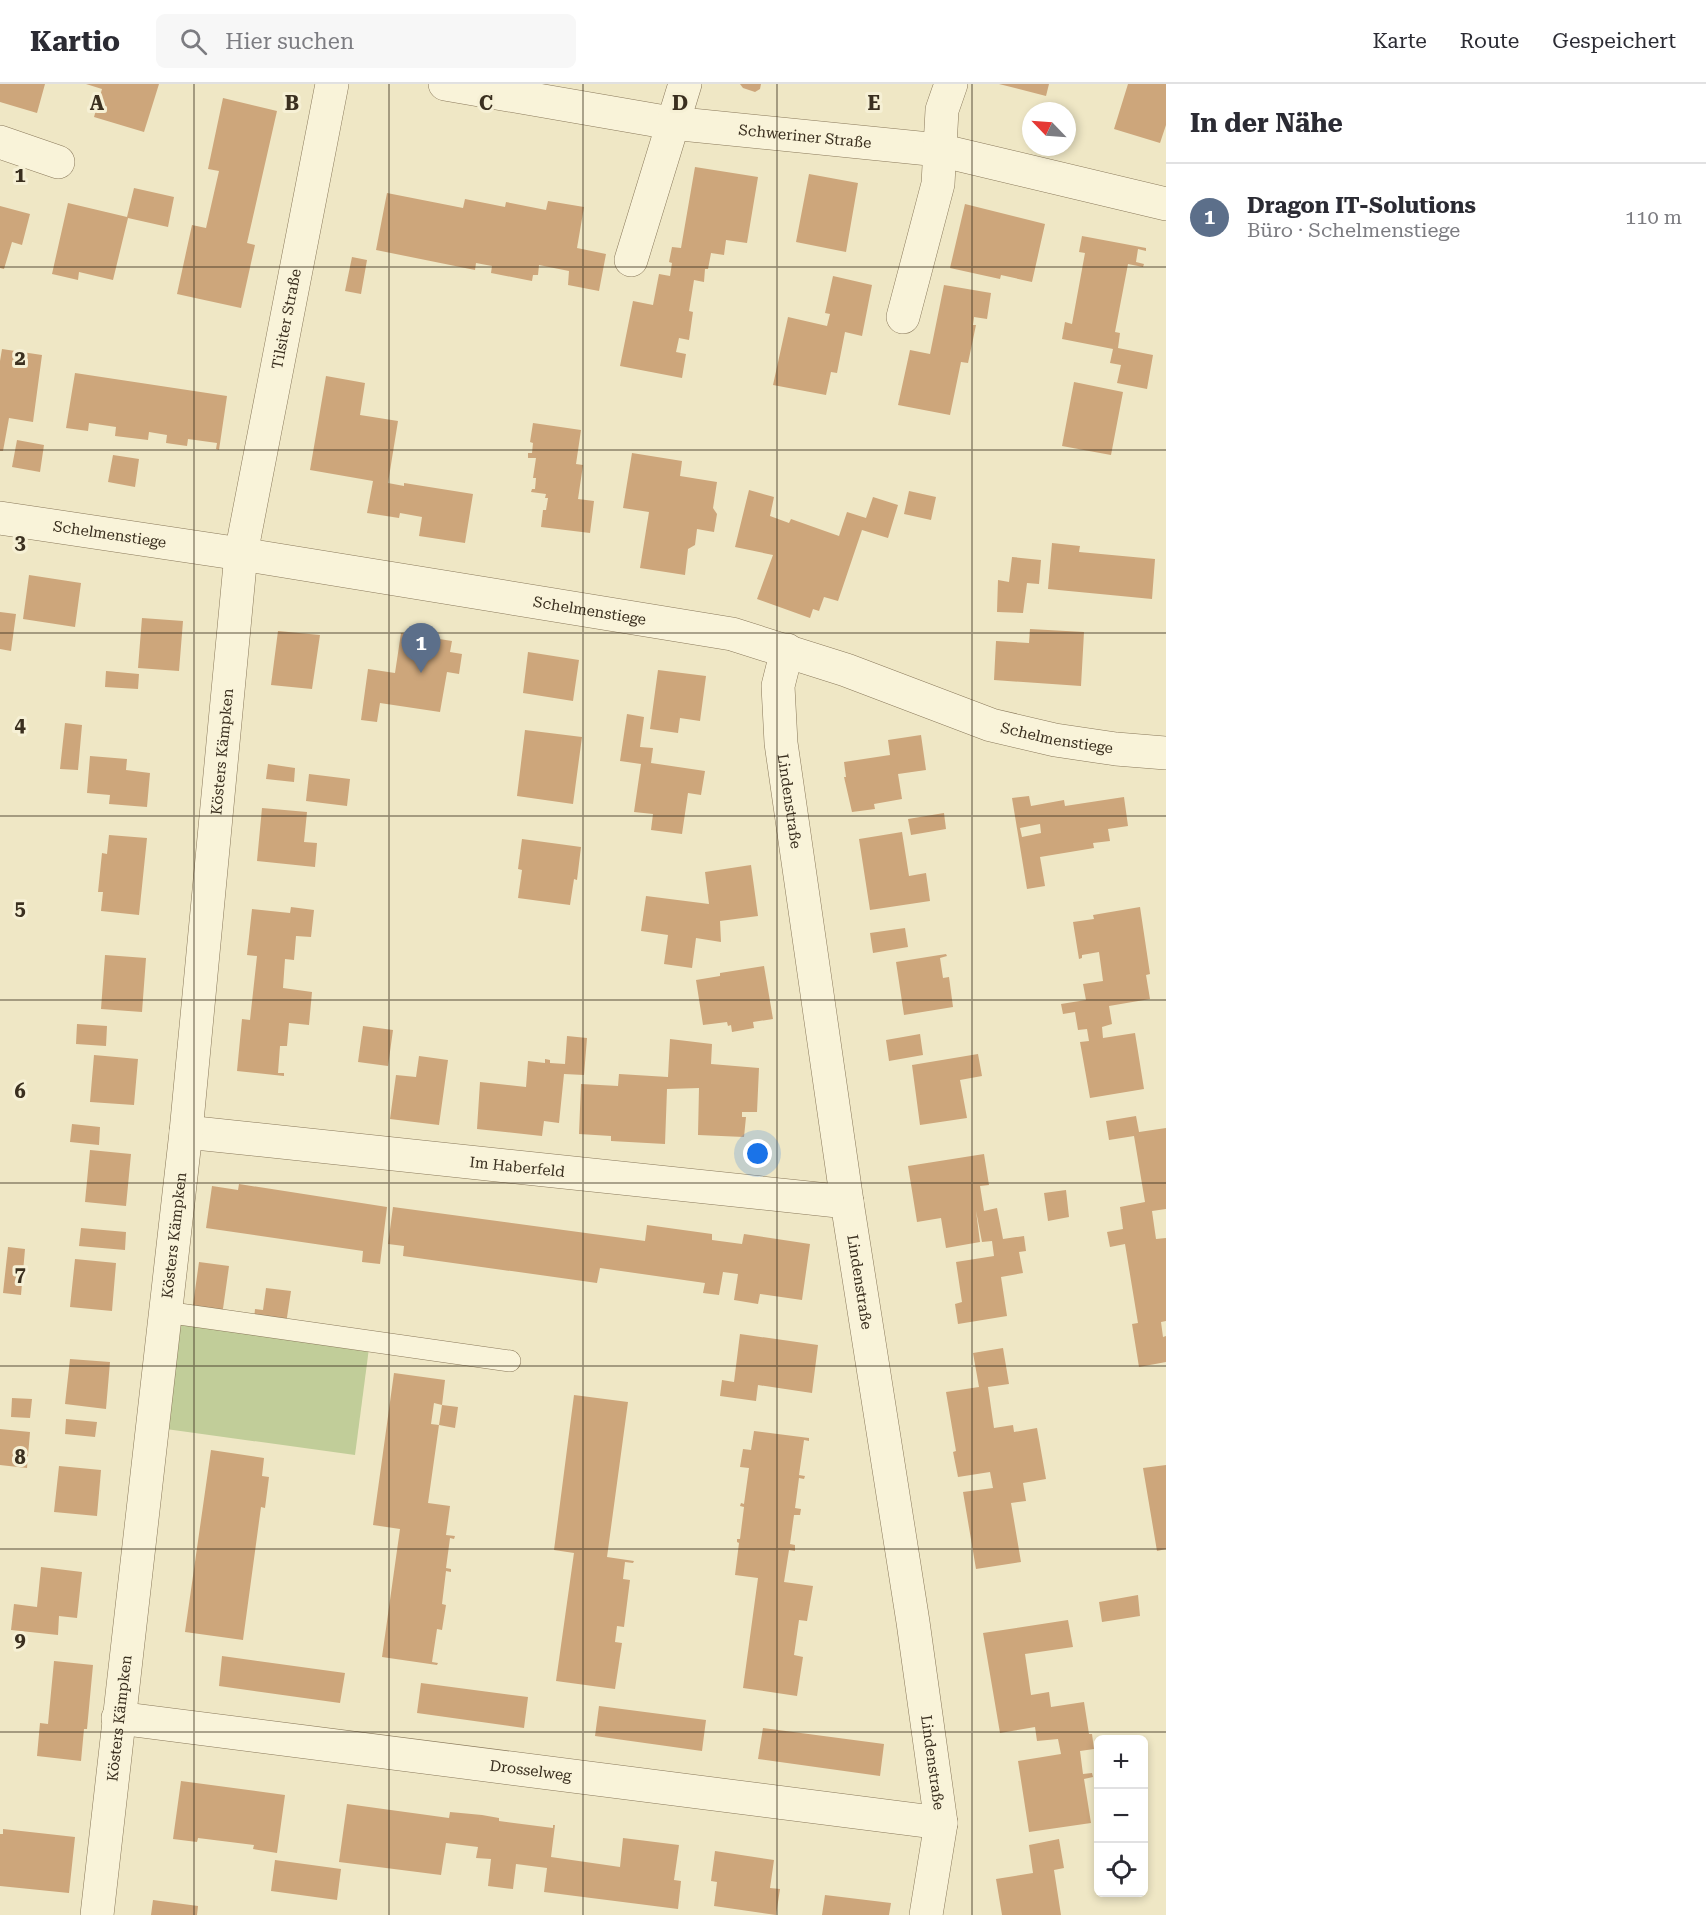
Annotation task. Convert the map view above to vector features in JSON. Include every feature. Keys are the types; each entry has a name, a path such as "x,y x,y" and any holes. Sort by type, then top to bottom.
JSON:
{"street":[{"name":"Tilsiter Straße","path":"242,554 332,84"},
{"name":"Schweriner Straße","path":"446,84 672,123 939,150 1166,204"},
{"path":"631,260 685,84"},
{"path":"903,318 938,184 942,110 951,84"},
{"path":"0,142 58,162"},
{"name":"Schelmenstiege","path":"0,518 242,554 732,634 787,650 991,725 1055,740 1116,749 1166,753"},
{"name":"Kösters Kämpken","path":"97,1915 186,1132 242,554"},
{"name":"Lindenstraße","path":"787,650 778,686 781,743 847,1202 913,1622 941,1823 926,1915"},
{"name":"Im Haberfeld","path":"186,1132 847,1202"},
{"name":"Drosselweg","path":"118,1718 941,1823"}],"lane":[{"path":"165,1312 510,1361"}],"green space":[{"path":"176,1322 369,1348 355,1455 166,1429"}],"building":[{"path":"0,84 45,84 37,113 0,102"},
{"path":"86,84 159,84 144,132 94,117 102,89"},
{"path":"740,84 761,84 760,89 755,92 743,88"},
{"path":"999,84 1049,84 1046,96"},
{"path":"1128,84 1166,84 1166,125 1160,143 1114,129"},
{"path":"223,98 277,111 247,243 255,245 241,308 177,294 192,225 206,228 219,171 208,169"},
{"path":"695,167 758,177 747,243 726,240 724,255 711,253 708,269 705,269 704,282 694,280 689,311 693,312 689,340 679,338 676,352 686,354 682,378 620,366 633,301 653,305 659,274 670,276 672,263 669,262 672,247 681,248"},
{"path":"809,174 858,183 846,252 796,242"},
{"path":"134,188 174,197 168,227 128,218 113,280 79,272 78,280 52,274 68,203 127,217"},
{"path":"387,193 463,208 465,199 505,207 506,202 546,210 548,201 584,207 577,248 606,254 599,291 568,285 569,271 539,265 538,275 533,275 532,281 491,273 492,266 476,263 475,270 376,250"},
{"path":"965,204 1045,224 1032,282 1001,275 1000,279 950,268"},
{"path":"0,206 30,214 22,245 12,242 4,269 0,268"},
{"path":"1082,236 1146,248 1146,251 1138,249 1136,262 1144,264 1143,267 1128,264 1115,332 1120,333 1118,348 1153,355 1147,389 1117,383 1121,365 1110,363 1113,349 1062,339 1065,322 1072,324 1085,253 1079,252"},
{"path":"352,257 367,260 361,294 345,291"},
{"path":"833,276 872,285 862,336 845,332 837,373 831,372 826,395 773,385 788,317 827,326 830,314 825,313"},
{"path":"944,285 991,293 987,319 974,317 973,325 976,325 968,363 961,362 950,415 898,405 910,350 930,354"},
{"path":"2,349 42,355 33,422 9,418 3,451 0,451 0,361"},
{"path":"75,373 227,396 219,450 216,449 217,443 188,439 187,446 166,443 167,435 149,432 148,440 115,436 116,427 89,423 88,431 66,428"},
{"path":"326,376 365,383 360,415 398,421 388,483 404,486 404,483 473,494 465,543 419,536 422,517 400,513 399,518 367,513 373,481 310,470"},
{"path":"1074,382 1123,392 1111,455 1062,446"},
{"path":"533,423 581,430 576,464 583,465 578,499 594,501 590,533 541,527 543,510 546,510 548,498 545,498 546,494 531,492 535,489 536,478 533,478 536,458 528,458 528,453 532,453 533,443 530,442"},
{"path":"17,440 44,445 40,472 12,467"},
{"path":"632,453 682,461 680,476 717,482 713,508 717,514 714,532 697,529 695,545 688,549 685,575 640,568 649,512 623,508"},
{"path":"113,455 139,459 135,487 108,482"},
{"path":"749,490 774,497 770,516 789,523 791,519 839,536 847,512 866,518 873,497 898,505 888,538 862,530 838,601 824,597 819,611 813,609 810,618 757,599 773,555 735,547"},
{"path":"909,491 936,497 931,520 904,514"},
{"path":"1052,543 1080,546 1079,552 1155,559 1152,599 1048,589"},
{"path":"1012,557 1041,560 1039,584 1027,583 1023,613 997,612 998,580 1009,582"},
{"path":"29,575 81,583 75,627 23,619"},
{"path":"0,612 16,614 11,651 0,649"},
{"path":"142,618 183,621 179,671 138,668"},
{"path":"1030,629 1084,632 1081,686 994,680 996,641 1029,643"},
{"path":"278,631 320,635 312,689 271,685"},
{"path":"401,633 452,641 450,652 462,654 459,674 447,672 440,712 380,703 377,722 361,720 368,669 395,673"},
{"path":"528,652 579,660 573,701 523,693"},
{"path":"658,670 706,676 700,721 680,718 678,733 650,729"},
{"path":"106,671 139,674 138,689 105,687"},
{"path":"627,714 644,717 640,747 653,748 651,763 705,771 701,795 688,793 682,834 651,830 653,814 634,812 641,764 620,761"},
{"path":"65,723 82,725 78,770 60,769"},
{"path":"525,730 582,737 573,804 517,796"},
{"path":"921,735 926,770 898,774 902,799 874,804 875,809 852,812 844,777 846,777 844,762 890,755 888,740"},
{"path":"90,756 127,759 126,770 150,773 147,807 109,804 110,795 87,793"},
{"path":"268,764 295,768 294,782 266,779"},
{"path":"309,774 350,779 347,806 306,801"},
{"path":"1029,796 1031,806 1064,800 1065,806 1124,797 1128,826 1108,829 1110,841 1093,843 1094,848 1040,857 1045,886 1027,889 1012,798","holes":["1040,824 1041,833 1022,837 1020,828"]},
{"path":"262,808 307,812 304,842 317,843 315,867 257,861"},
{"path":"944,813 946,829 911,835 908,819"},
{"path":"902,832 909,876 926,873 930,901 870,910 859,839"},
{"path":"109,835 147,838 139,915 101,911 103,892 98,892 102,853 107,854"},
{"path":"522,839 581,847 577,880 574,879 570,905 518,898 522,870 518,869"},
{"path":"751,865 758,916 720,921 721,942 696,938 692,968 664,964 668,935 641,931 646,896 709,904 705,872"},
{"path":"291,907 314,910 311,937 296,936 294,960 285,959 283,988 312,992 309,1025 289,1023 287,1046 280,1046 278,1073 284,1073 284,1076 237,1071 242,1019 250,1020 257,956 247,955 252,909 290,913"},
{"path":"1140,907 1150,974 1146,975 1150,999 1109,1006 1112,1024 1102,1027 1103,1038 1135,1033 1144,1089 1090,1098 1080,1042 1089,1041 1087,1029 1078,1030 1075,1012 1063,1014 1061,1004 1086,1000 1083,984 1103,981 1099,952 1082,955 1079,959 1073,922 1094,919 1093,915"},
{"path":"905,928 908,947 873,953 870,933"},
{"path":"946,954 947,956 940,958 943,978 949,977 953,1007 904,1015 896,962"},
{"path":"105,955 146,958 142,1012 101,1009"},
{"path":"764,966 773,1019 753,1022 754,1028 732,1032 731,1025 728,1026 727,1022 703,1025 696,980 720,976 720,973"},
{"path":"77,1024 107,1026 106,1046 76,1044"},
{"path":"363,1026 393,1030 388,1066 358,1062"},
{"path":"920,1034 923,1055 889,1061 886,1040"},
{"path":"567,1036 587,1038 584,1075 564,1074 559,1123 544,1121 542,1136 477,1129 480,1082 526,1087 528,1061 545,1063 545,1059 550,1060 550,1063 565,1064"},
{"path":"670,1039 712,1044 711,1064 759,1068 757,1112 742,1112 742,1117 746,1117 744,1137 698,1135 699,1088 667,1089 665,1144 611,1141 611,1136 579,1134 581,1084 618,1086 619,1074 668,1077"},
{"path":"978,1054 982,1076 960,1080 967,1118 920,1125 912,1065"},
{"path":"94,1055 138,1059 134,1105 90,1102"},
{"path":"419,1056 448,1060 439,1125 390,1119 396,1075 416,1077"},
{"path":"1136,1116 1139,1132 1166,1128 1166,1209 1152,1211 1156,1239 1166,1238 1166,1321 1161,1322 1163,1337 1166,1336 1166,1362 1139,1367 1132,1324 1138,1323 1125,1244 1110,1247 1107,1232 1123,1229 1120,1207 1145,1202 1134,1136 1109,1140 1106,1121"},
{"path":"72,1124 100,1127 99,1145 70,1142"},
{"path":"90,1150 131,1154 126,1206 85,1202"},
{"path":"984,1154 989,1185 980,1186 984,1211 997,1208 1003,1239 1024,1236 1026,1251 1019,1252 1023,1273 1001,1277 1007,1316 958,1324 955,1304 962,1302 956,1262 994,1256 992,1241 982,1242 976,1211 980,1242 946,1248 941,1218 917,1222 908,1166"},
{"path":"239,1184 387,1207 380,1264 362,1262 363,1251 206,1228 212,1186 238,1190"},
{"path":"1066,1190 1069,1217 1048,1221 1044,1193"},
{"path":"393,1207 645,1241 647,1225 712,1234 712,1240 742,1244 744,1234 810,1244 802,1300 760,1294 758,1304 734,1300 738,1274 723,1272 719,1295 703,1293 705,1283 600,1268 597,1283 403,1256 404,1246 388,1244"},
{"path":"81,1228 126,1232 125,1250 79,1246"},
{"path":"8,1247 25,1249 21,1295 3,1293"},
{"path":"75,1259 116,1263 112,1311 70,1307"},
{"path":"199,1262 229,1266 222,1316 192,1312"},
{"path":"266,1288 291,1291 286,1324 254,1320 255,1309 263,1310"},
{"path":"740,1334 818,1345 812,1393 758,1385 756,1401 720,1396 722,1380 734,1382"},
{"path":"1003,1348 1009,1384 988,1387 994,1428 1013,1425 1014,1432 1037,1428 1046,1479 1023,1483 1026,1501 1011,1503 1021,1562 976,1569 963,1492 993,1488 990,1472 958,1477 946,1392 979,1387 973,1353"},
{"path":"70,1359 110,1362 106,1409 65,1404"},
{"path":"394,1373 445,1380 442,1405 434,1403 431,1424 439,1425 428,1503 450,1506 446,1535 455,1536 454,1539 450,1538 446,1568 451,1569 451,1572 446,1571 442,1604 446,1605 442,1630 437,1629 432,1662 438,1663 437,1665 382,1657 400,1529 373,1525"},
{"path":"574,1395 628,1402 607,1557 634,1561 633,1563 625,1562 623,1579 630,1580 624,1627 617,1626 615,1642 622,1643 615,1689 556,1681 574,1553 554,1550"},
{"path":"12,1398 32,1399 30,1418 11,1417"},
{"path":"442,1405 458,1407 455,1428 439,1425"},
{"path":"66,1419 97,1422 95,1437 65,1434"},
{"path":"0,1429 30,1432 27,1468 0,1465"},
{"path":"754,1431 809,1438 809,1441 804,1440 799,1475 805,1476 804,1479 799,1478 795,1508 801,1509 800,1515 794,1515 790,1544 795,1545 795,1551 789,1550 784,1582 813,1586 807,1621 799,1620 794,1655 803,1657 797,1696 743,1688 758,1578 735,1575 739,1543 737,1539 740,1539 744,1507 740,1506 741,1503 744,1504 749,1468 740,1467 743,1449 751,1450"},
{"path":"211,1450 264,1458 262,1476 269,1477 265,1508 261,1507 243,1640 185,1632"},
{"path":"1166,1465 1166,1549 1157,1551 1143,1468"},
{"path":"59,1466 101,1470 97,1516 54,1512"},
{"path":"41,1567 82,1572 77,1618 59,1616 58,1635 11,1630 14,1604 37,1607"},
{"path":"1138,1595 1140,1616 1102,1622 1099,1602"},
{"path":"1068,1620 1073,1647 1025,1654 1031,1695 1049,1692 1051,1707 1084,1702 1094,1749 1080,1751 1083,1774 1092,1773 1093,1777 1084,1779 1091,1823 1029,1832 1018,1761 1061,1754 1058,1739 1037,1741 1035,1727 1000,1733 983,1633"},
{"path":"222,1656 345,1673 340,1703 219,1686"},
{"path":"54,1661 93,1665 87,1729 84,1729 81,1761 37,1756 40,1723 48,1724"},
{"path":"421,1683 528,1697 524,1728 417,1713"},
{"path":"599,1706 706,1720 702,1751 595,1736"},
{"path":"763,1728 884,1744 880,1776 758,1759"},
{"path":"181,1781 285,1795 277,1853 253,1849 254,1845 198,1838 197,1842 173,1839"},
{"path":"347,1804 449,1818 450,1812 482,1815 499,1818 499,1821 553,1828 555,1825 551,1857 620,1867 623,1838 679,1845 674,1880 681,1881 678,1909 544,1892 547,1868 516,1864 513,1889 488,1886 491,1859 476,1858 478,1847 446,1843 441,1875 339,1862"},
{"path":"3,1829 75,1837 69,1893 0,1886 0,1834 3,1834"},
{"path":"1059,1839 1064,1868 1054,1870 1061,1915 1002,1915 996,1879 1033,1873 1029,1845"},
{"path":"715,1851 774,1860 770,1888 780,1889 776,1915 714,1906 717,1882 711,1881"},
{"path":"275,1860 341,1869 337,1900 271,1891"},
{"path":"825,1895 891,1903 889,1915 822,1915"},
{"path":"153,1900 198,1906 197,1915 151,1915"}],"place":[{"name":"Dragon IT-Solutions","path":"421,673"}]}
